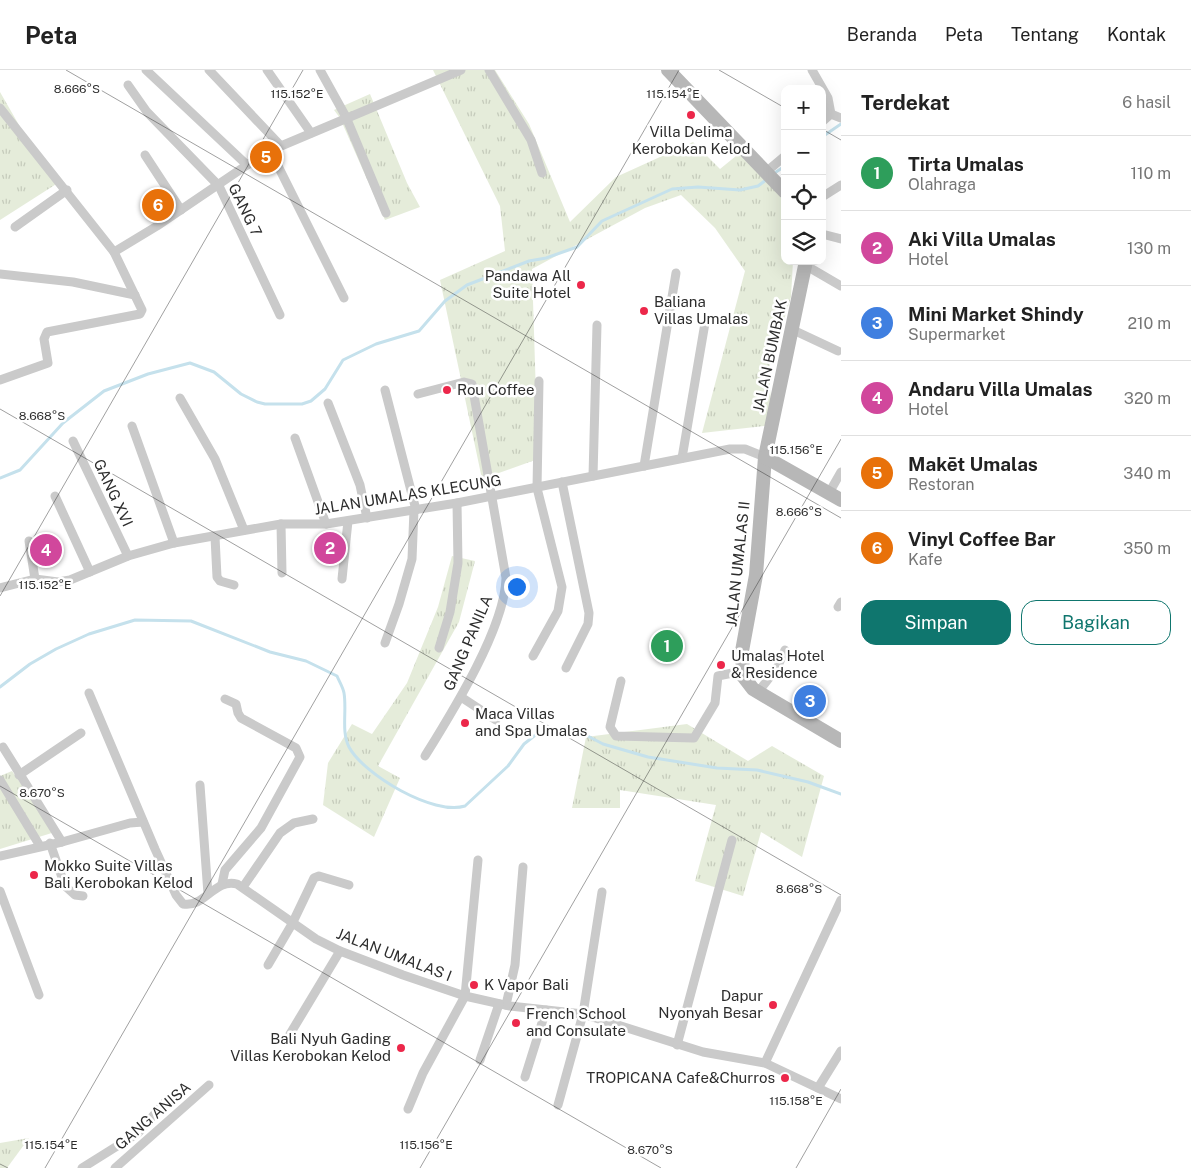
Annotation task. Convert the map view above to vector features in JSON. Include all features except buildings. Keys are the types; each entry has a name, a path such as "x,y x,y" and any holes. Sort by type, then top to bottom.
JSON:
{"street":[{"path":"146,70 247,165"},
{"path":"209,70 281,146"},
{"path":"267,70 311,133"},
{"path":"320,70 346,117 386,213"},
{"path":"114,252 219,186 247,165 281,146 461,70"},
{"path":"489,70 531,140 542,173"},
{"path":"668,70 781,188"},
{"path":"812,70 828,98 831,114"},
{"name":"GANG 7","path":"128,85 147,112 219,186 280,315"},
{"path":"0,108 67,190 114,252 142,310 140,314 50,331 45,334 44,339 48,363 0,380"},
{"path":"831,114 841,118"},
{"path":"826,118 831,114"},
{"path":"271,152 344,298"},
{"path":"145,155 181,210"},
{"path":"766,172 781,159"},
{"path":"826,194 841,185"},
{"path":"15,227 67,190"},
{"path":"826,235 841,240"},
{"name":"JALAN BUMBAK","path":"764,457 806,265"},
{"path":"809,265 841,286"},
{"path":"644,466 676,272"},
{"path":"0,274 73,282 135,295"},
{"path":"682,458 705,323"},
{"path":"593,476 597,325"},
{"path":"791,329 838,351"},
{"path":"533,656 558,611 562,587 537,488 539,381"},
{"name":"GANG PANILA","path":"418,394 464,382 471,384 505,588 490,636 461,697 425,756"},
{"path":"385,390 415,510 410,565 385,643"},
{"path":"180,398 212,453 244,530"},
{"path":"328,403 360,485 367,518"},
{"path":"132,426 174,544"},
{"path":"295,438 326,524"},
{"name":"GANG XVI","path":"73,441 128,556"},
{"name":"JALAN UMALAS KLECUNG","path":"0,588 34,579 63,581 128,556 174,544 244,530 281,524 326,524 457,504 730,449 744,449 764,457"},
{"path":"764,457 835,496 841,472"},
{"name":"JALAN UMALAS II","path":"742,671 742,652 756,575 764,457"},
{"path":"562,482 589,613 588,624 566,668"},
{"path":"54,496 90,572"},
{"path":"440,648 450,612 458,563 457,504"},
{"path":"342,579 348,520"},
{"path":"281,524 282,573"},
{"path":"215,537 217,577 220,581 234,584"},
{"path":"29,541 34,579"},
{"path":"758,692 777,668 785,650"},
{"path":"621,681 610,727 616,736 694,738 715,703 718,676 742,671 745,680 758,692 841,741"},
{"path":"89,693 143,822 180,900 184,904 193,904 222,884 225,870 261,828 300,757 296,748 242,718 238,714 236,704 225,699"},
{"path":"461,697 496,720"},
{"path":"19,775 81,733"},
{"path":"3,747 62,842"},
{"path":"0,780 40,846"},
{"path":"200,785 208,894"},
{"path":"243,887 280,832 294,823 313,820"},
{"path":"0,856 50,843 62,842 130,823 143,822"},
{"path":"678,1045 732,840"},
{"path":"50,843 65,886 74,895 83,896"},
{"path":"408,1109 423,1073 465,996 478,860"},
{"path":"480,1060 516,965 523,867"},
{"path":"268,965 292,924 309,886 316,876 322,876 349,885"},
{"name":"JALAN UMALAS I","path":"222,884 231,883 243,887 292,924 340,951 465,996 502,1005 583,1014 703,1052 765,1063 841,1099"},
{"path":"0,891 39,995"},
{"path":"558,1105 583,1014 602,892"},
{"path":"765,1063 841,900"},
{"path":"290,1034 340,951"},
{"path":"525,1076 546,1010"},
{"path":"818,1088 841,1051"},
{"name":"GANG ANISA","path":"115,1168 209,1085"},
{"path":"82,1168 138,1133 168,1100"}],"green space":[{"path":"433,70 495,70 529,124 570,222 616,177 693,142 720,169 747,147 781,185 781,265 793,265 791,297 769,368 772,425 702,433 745,271 715,228 681,195 645,208 532,269 538,459 482,479 440,280 505,251 500,206"},
{"path":"0,92 23,132 61,181 0,220"},
{"path":"370,94 407,183 420,207 385,220 340,118 334,110"},
{"path":"452,556 475,561 459,622 378,766 400,778 374,837 323,805 328,763 352,724 372,734 407,683 438,607"},
{"path":"687,724 748,761 772,746 824,776 802,857 761,832 743,896 695,881 716,805 620,790 620,808 572,808 586,737"},
{"path":"12,771 55,832 0,849 0,776"},
{"path":"29,1138 7,1168 0,1168 0,1143"}],"waterway":[{"path":"826,134 841,124"},
{"path":"773,174 781,169"},
{"path":"0,478 20,470 63,423 104,391 148,374 190,363 214,372 241,394 257,402 265,404 302,404 311,401 325,389 343,360 376,344 419,331 445,301 467,285 529,261 546,258 577,247 602,221 672,189 698,187 740,190 758,186 766,180"},
{"path":"0,687 30,664 56,649 89,634 135,620 191,621 270,652 306,661 337,676 344,693 345,735 349,747 357,758 384,781 401,791 436,805 465,806 508,766 524,744 538,733 580,732 603,744 648,757 717,768 757,770 808,782 841,794"}],"place":[{"name":"Villa Delima Kerobokan Kelod","path":"691,115"},
{"name":"Makēt Umalas","path":"266,157"},
{"name":"Vinyl Coffee Bar","path":"158,205"},
{"name":"Pandawa All Suite Hotel","path":"581,285"},
{"name":"Baliana Villas Umalas","path":"644,311"},
{"name":"Rou Coffee","path":"447,390"},
{"name":"Aki Villa Umalas","path":"330,548"},
{"name":"Andaru Villa Umalas","path":"46,550"},
{"name":"Tirta Umalas","path":"667,646"},
{"name":"Umalas Hotel & Residence","path":"721,665"},
{"name":"Mini Market Shindy","path":"810,701"},
{"name":"Maca Villas and Spa Umalas","path":"465,723"},
{"name":"Mokko Suite Villas Bali Kerobokan Kelod","path":"34,875"},
{"name":"K Vapor Bali","path":"474,985"},
{"name":"Dapur Nyonyah Besar","path":"773,1005"},
{"name":"French School and Consulate","path":"516,1023"},
{"name":"Bali Nyuh Gading Villas Kerobokan Kelod","path":"401,1048"},
{"name":"TROPICANA Cafe&Churros","path":"785,1078"}]}
